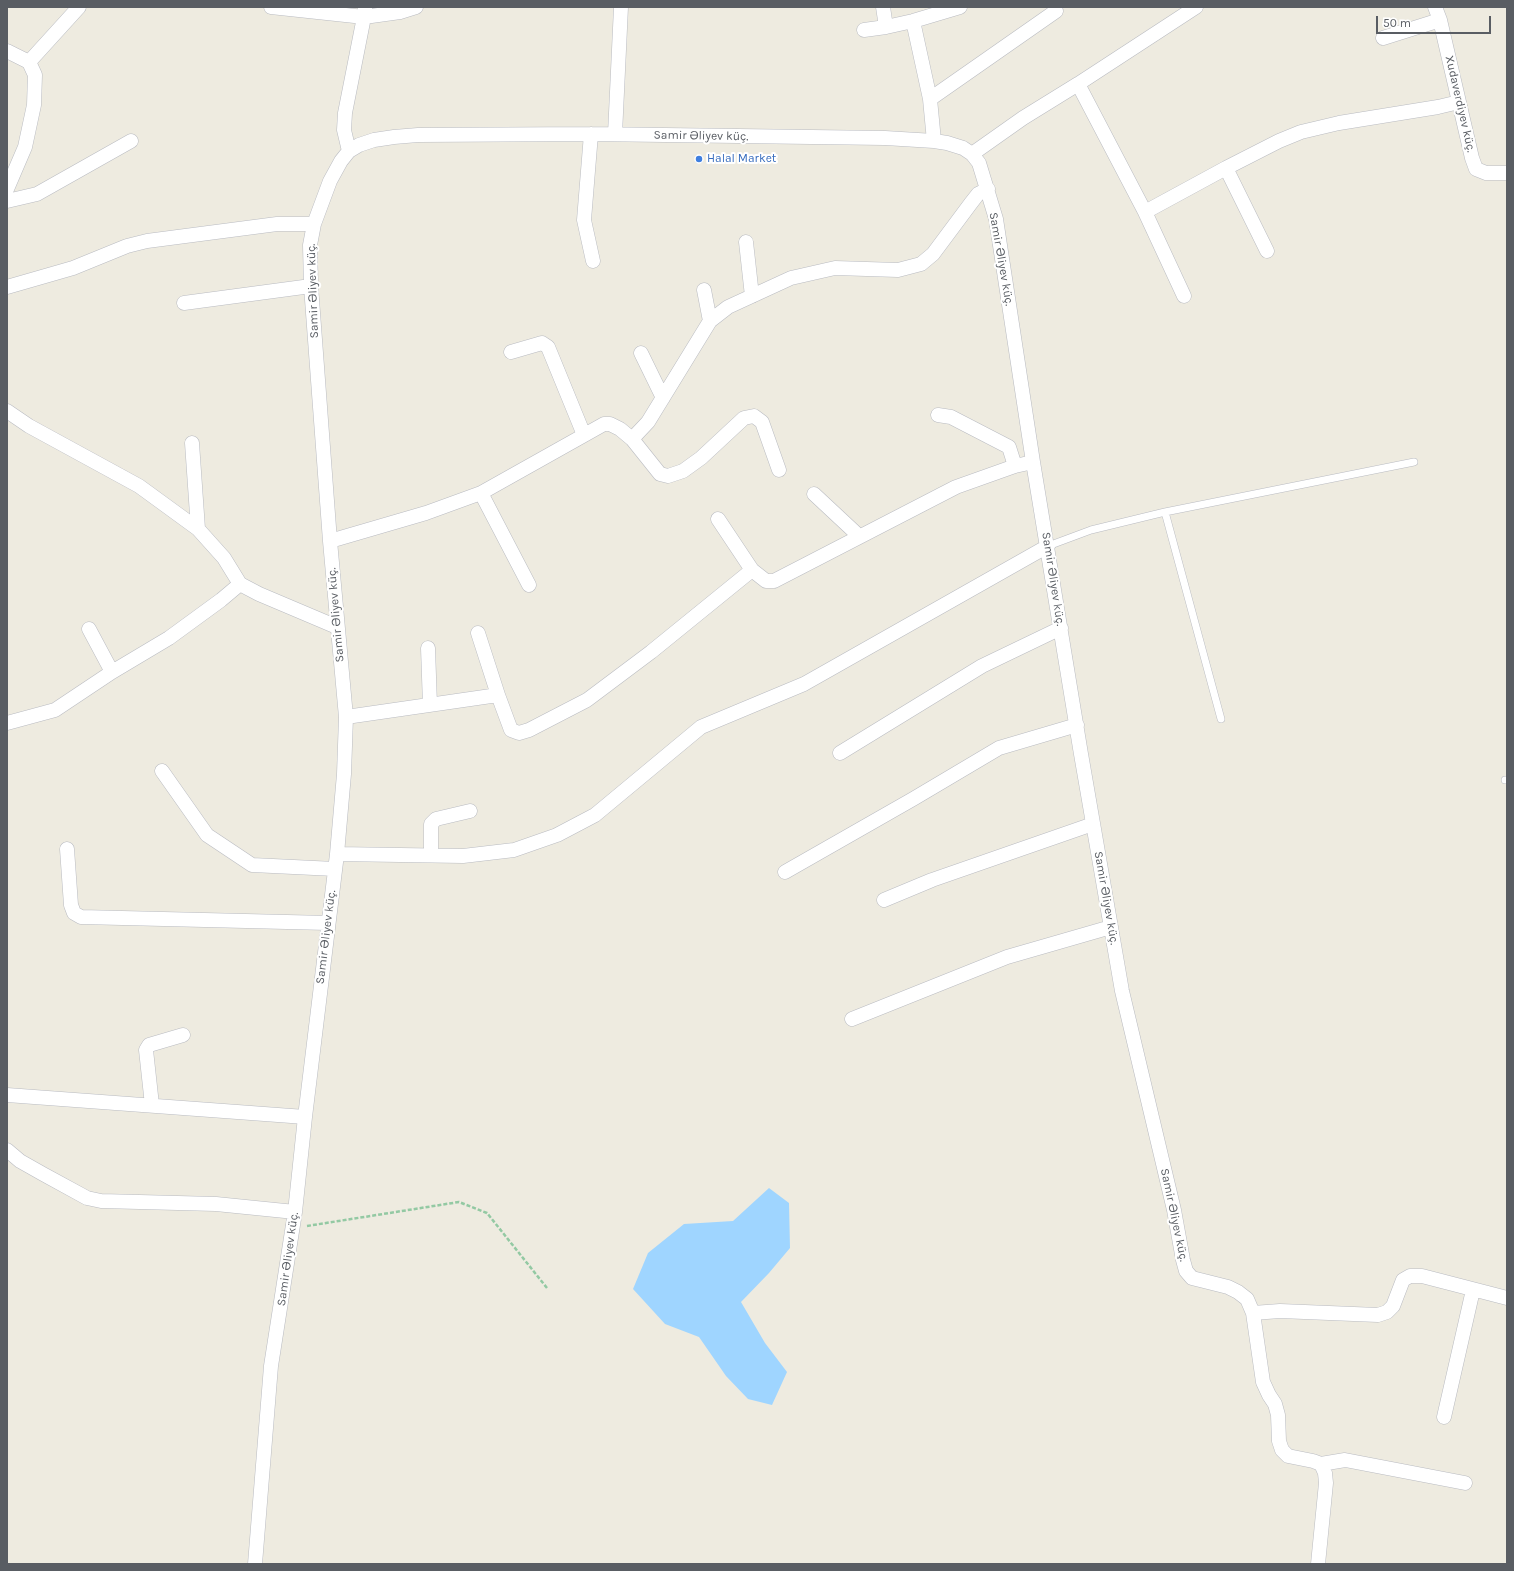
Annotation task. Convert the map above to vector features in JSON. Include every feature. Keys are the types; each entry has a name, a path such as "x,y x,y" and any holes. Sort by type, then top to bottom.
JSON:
{"street":[{"path":"29,62 79,7"},
{"path":"271,7 365,12 400,12 416,7"},
{"path":"615,134 621,7"},
{"path":"883,7 886,27"},
{"path":"972,154 1023,118 1196,7"},
{"path":"864,30 913,21 956,8"},
{"path":"930,99 1056,11"},
{"path":"349,151 344,130 345,113 365,12"},
{"path":"1383,38 1438,13"},
{"name":"Xudaverdiyev küç.","path":"1438,13 1476,169 1486,173 1507,173"},
{"path":"913,21 930,99 934,141"},
{"path":"7,51 29,62 35,75 34,105 26,147 7,189"},
{"path":"1078,84 1145,212 1184,296"},
{"path":"1145,212 1226,168 1279,141 1301,132 1460,102"},
{"path":"591,134 584,220 593,261"},
{"name":"Samir Əliyev küç.","path":"255,1564 272,1366 294,1219 337,854 344,774 346,717 336,627 311,286 310,245 314,224 330,181 341,161 349,151 359,145 374,140 394,137 418,135 615,134 885,138 947,143 963,148 972,154 980,163 996,219 1033,462 1111,928 1129,1024 1174,1210 1186,1271 1192,1278 1228,1287 1247,1299 1253,1313 1263,1382 1275,1404 1278,1415 1279,1441 1282,1450 1288,1456 1322,1464"},
{"path":"7,201 37,194 131,141"},
{"path":"1226,168 1267,251"},
{"path":"632,439 648,422 710,322 728,307 791,278 835,268 898,270 921,264 933,254 978,194 988,189"},
{"path":"7,287 73,268 127,246 147,241 277,224 314,224"},
{"path":"746,242 752,296"},
{"path":"184,303 311,286"},
{"path":"704,290 710,322"},
{"path":"511,352 542,343 548,347 584,435"},
{"path":"641,353 663,398"},
{"path":"7,411 29,426 139,486 198,529 224,558 240,584 259,594 336,627"},
{"path":"938,415 951,417 1009,447 1015,466"},
{"path":"330,541 426,513 481,493 604,424 610,424 620,429 632,439 660,474 668,476 683,471 744,418 754,416 762,422 779,470"},
{"path":"192,443 198,529"},
{"path":"718,519 752,570 766,581 774,581 956,487 1015,466 1033,462"},
{"path":"481,493 529,585"},
{"path":"814,494 859,536"},
{"path":"337,854 463,856 514,850 557,835 595,815 701,728 804,684 1048,546"},
{"path":"478,633 498,695 512,730 519,733 529,730 587,700 651,652 752,570"},
{"path":"7,723 55,710 112,672 169,638 221,600 240,584"},
{"path":"840,753 982,666 1061,628"},
{"path":"89,629 112,672"},
{"path":"428,648 430,705"},
{"path":"346,717 498,695"},
{"path":"785,872 913,800 999,748 1076,726"},
{"path":"162,771 207,835 252,865 335,869"},
{"path":"431,856 432,824 436,819 470,811"},
{"path":"884,900 932,880 1093,824"},
{"path":"67,848 71,905 74,913 81,917 328,923"},
{"path":"852,1019 1007,957 1111,928"},
{"path":"152,1105 146,1050 149,1045 183,1035"},
{"path":"7,1095 305,1117"},
{"path":"7,1150 20,1161 87,1198 101,1201 216,1204 294,1219"},
{"path":"1253,1313 1280,1311 1378,1315 1387,1312 1393,1306 1403,1280 1410,1276 1422,1276 1507,1298"},
{"path":"1444,1418 1473,1290"},
{"path":"1318,1564 1326,1483 1322,1464 1345,1460 1465,1483"}],"lane":[{"path":"1048,546 1091,530 1165,512 1414,462"},
{"path":"1165,512 1221,719"}],"path":[{"path":"294,1219 324,1224 459,1202 487,1213 547,1288"}],"water":[{"path":"769,1188 789,1203 790,1248 769,1273 741,1302 765,1343 787,1372 772,1405 748,1399 726,1376 699,1337 665,1324 633,1289 648,1253 684,1224 733,1221"}],"place":[{"name":"Halal Market","path":"699,159"}]}
